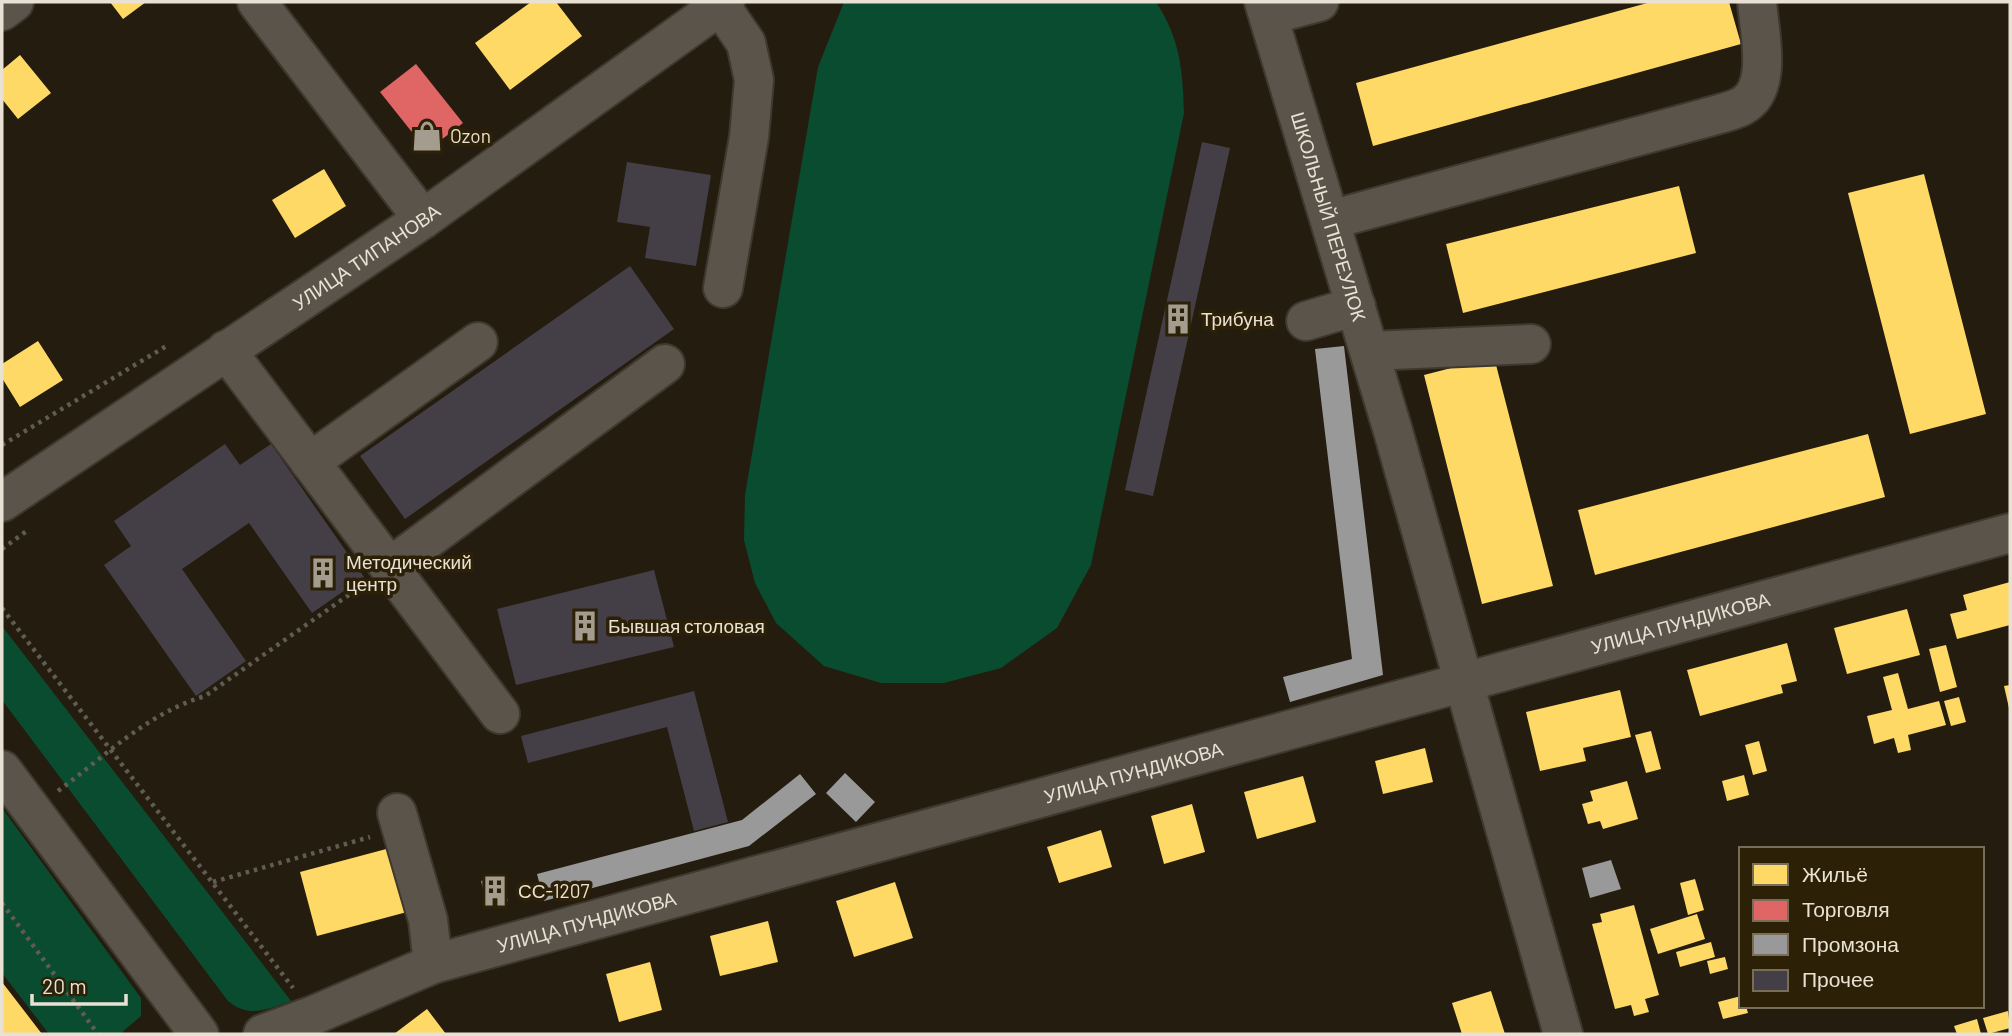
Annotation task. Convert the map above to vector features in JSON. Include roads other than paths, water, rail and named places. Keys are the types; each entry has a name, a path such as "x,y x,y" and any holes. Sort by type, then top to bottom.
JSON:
{"street":[{"path":"2,11 14,2"},
{"path":"257,2 423,219"},
{"path":"1267,9 1319,2"},
{"path":"1330,220 1744,105 1755,93 1763,76 1756,2"},
{"path":"723,4 746,43 754,80 749,136 723,288"},
{"name":"УЛИЦА ТИПАНОВА","path":"2,502 423,219 723,4"},
{"name":"ШКОЛЬНЫЙ ПЕРЕУЛОК","path":"1267,9 1394,431 1563,1034"},
{"path":"1306,321 1356,306"},
{"path":"310,462 478,342"},
{"path":"1370,351 1531,344"},
{"path":"226,350 500,714"},
{"path":"390,567 665,364"},
{"name":"УЛИЦА ПУНДИКОВА","path":"263,1034 433,964 2010,533"},
{"path":"2,770 199,1034"},
{"path":"399,821 428,920 433,964"}],"place":[{"name":"Ozon","path":"427,136"},
{"name":"Трибуна","path":"1178,319"},
{"name":"Методический центр","path":"323,573"},
{"name":"Бывшая столовая","path":"585,626"},
{"name":"СС-1207","path":"495,891"}]}
